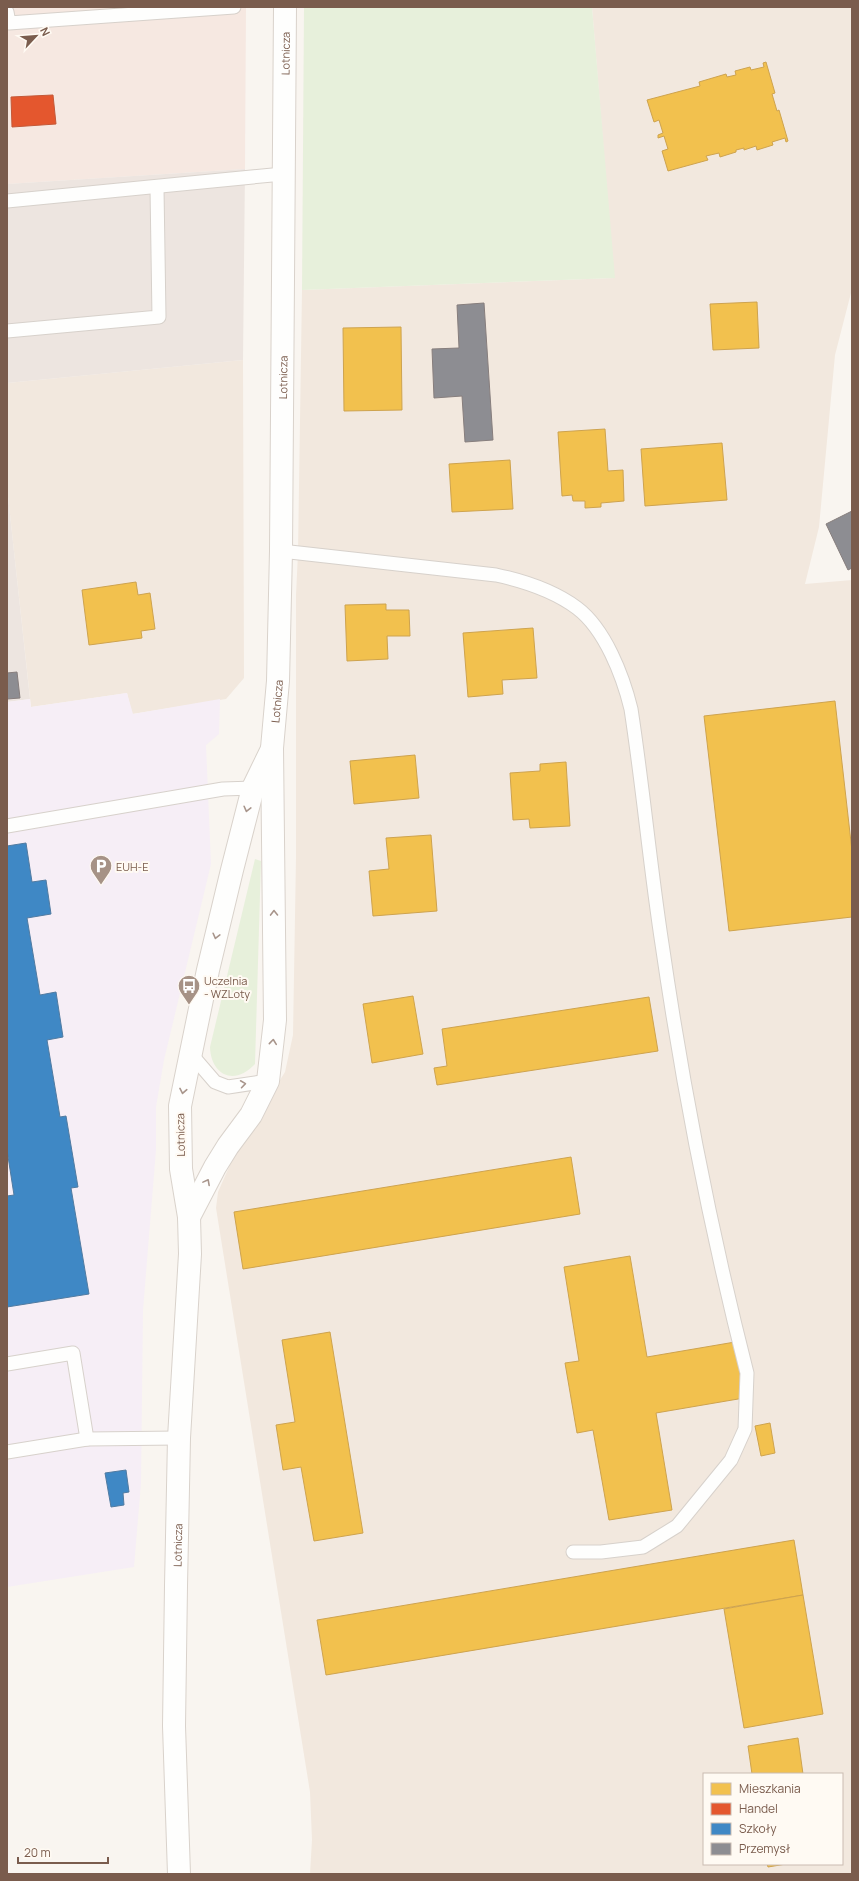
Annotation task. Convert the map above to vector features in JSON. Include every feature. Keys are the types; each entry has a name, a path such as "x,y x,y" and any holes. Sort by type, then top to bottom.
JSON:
{"street":[{"name":"Lotnicza","path":"179,1874 174,1718 179,1438 190,1254 189,1217 181,1169 180,1106 208,970 253,788 272,748 278,681 281,552 285,7"},
{"path":"268,1081 275,1020 272,748"},
{"name":"Lotnicza","path":"189,1217 215,1167 228,1146 251,1115 268,1081"}],"lane":[{"path":"7,12 9,23 234,7"},
{"path":"7,201 157,188 284,174"},
{"path":"7,331 159,317 157,188"},
{"path":"281,552 496,575 519,580 547,592 578,609 594,626 607,646 626,688 634,724 661,942 678,1051 707,1204 747,1373 745,1429 731,1460 677,1526 642,1547 601,1552 573,1552"},
{"path":"7,826 222,789 253,788"},
{"path":"190,1053 215,1082 228,1087 268,1081"},
{"path":"7,1364 73,1353 87,1439"},
{"path":"7,1452 87,1439 179,1438"}],"shaded area":[{"path":"7,7 246,7 245,169 7,184"},
{"path":"592,7 852,7 852,289 835,355 819,527 805,584 852,580 852,1874 310,1874 312,1840 310,1792 216,1208 218,1192 237,1149 285,1072 293,1035 296,857 296,595 302,290 614,278"},
{"path":"245,169 243,360 7,383 7,184"},
{"path":"243,360 244,678 226,699 132,714 127,693 31,707 7,487 7,383"},
{"path":"7,487 30,699 7,702"},
{"path":"127,693 133,714 220,699 219,734 206,745 211,864 164,1060 156,1107 156,1150 143,1310 141,1483 134,1567 7,1587 7,702 30,699 31,707"}],"green space":[{"path":"304,7 592,7 615,278 302,290"},
{"path":"255,859 261,861 255,1064 240,1075 232,1076 225,1075 219,1071 211,1057 210,1047"}],"building: Mieszkania":[{"path":"766,62 775,93 772,94 777,111 779,110 788,141 786,142 785,138 772,142 773,145 757,150 756,146 744,150 744,148 720,157 719,153 706,156 708,160 668,171 662,151 668,149 664,136 658,138 658,135 663,133 659,120 654,122 647,100 700,86 699,82 726,74 727,77 736,75 735,71 750,67 751,70 764,67 763,63"},
{"path":"757,302 759,348 713,350 710,304"},
{"path":"401,327 402,410 344,411 343,328"},
{"path":"605,429 608,471 623,470 624,501 601,503 601,507 585,508 585,501 573,501 572,495 562,496 558,432"},
{"path":"722,443 727,500 645,506 641,449"},
{"path":"510,460 513,509 452,512 449,464"},
{"path":"136,582 138,595 150,593 155,629 141,631 142,638 89,645 82,590"},
{"path":"386,604 386,610 409,610 410,636 387,636 388,659 347,661 345,605"},
{"path":"533,628 537,678 502,680 503,694 468,697 463,633"},
{"path":"835,701 852,851 852,917 729,931 704,716"},
{"path":"415,755 419,798 354,804 350,761"},
{"path":"566,762 570,826 530,828 529,819 513,820 510,773 540,771 540,764"},
{"path":"431,835 437,911 373,916 369,871 389,869 386,838"},
{"path":"413,996 423,1054 372,1063 363,1004"},
{"path":"649,997 658,1051 437,1085 434,1068 447,1066 442,1029"},
{"path":"571,1157 580,1214 243,1269 234,1212"},
{"path":"630,1256 647,1357 735,1342 744,1398 656,1413 672,1510 609,1520 593,1430 577,1433 565,1363 579,1361 564,1267"},
{"path":"330,1332 363,1533 314,1541 301,1467 283,1470 276,1425 295,1422 282,1340"},
{"path":"770,1423 775,1453 761,1456 755,1426"},
{"path":"794,1540 803,1595 326,1675 317,1620"},
{"path":"803,1595 823,1714 744,1728 724,1609"},
{"path":"798,1738 803,1773 752,1773 748,1746"},
{"path":"767,1865 780,1865 768,1867"}],"building: Handel":[{"path":"53,95 56,124 12,127 11,97"}],"building: Szkoły":[{"path":"26,843 32,882 46,880 51,914 27,918 40,995 56,992 63,1037 47,1040 60,1117 66,1116 78,1187 71,1188 89,1294 7,1307 7,1196 14,1195 7,1150 7,846"},
{"path":"126,1470 129,1492 123,1493 124,1505 111,1507 105,1473"}],"building: Przemysł":[{"path":"484,303 493,440 465,442 462,396 434,398 432,349 459,348 457,305"},
{"path":"852,511 852,568 848,570 826,524"},
{"path":"17,672 20,698 7,699 7,673"}],"place":[{"name":"EUH-E","path":"101,886"},
{"name":"Uczelnia - WZLoty","path":"189,1006"}]}
